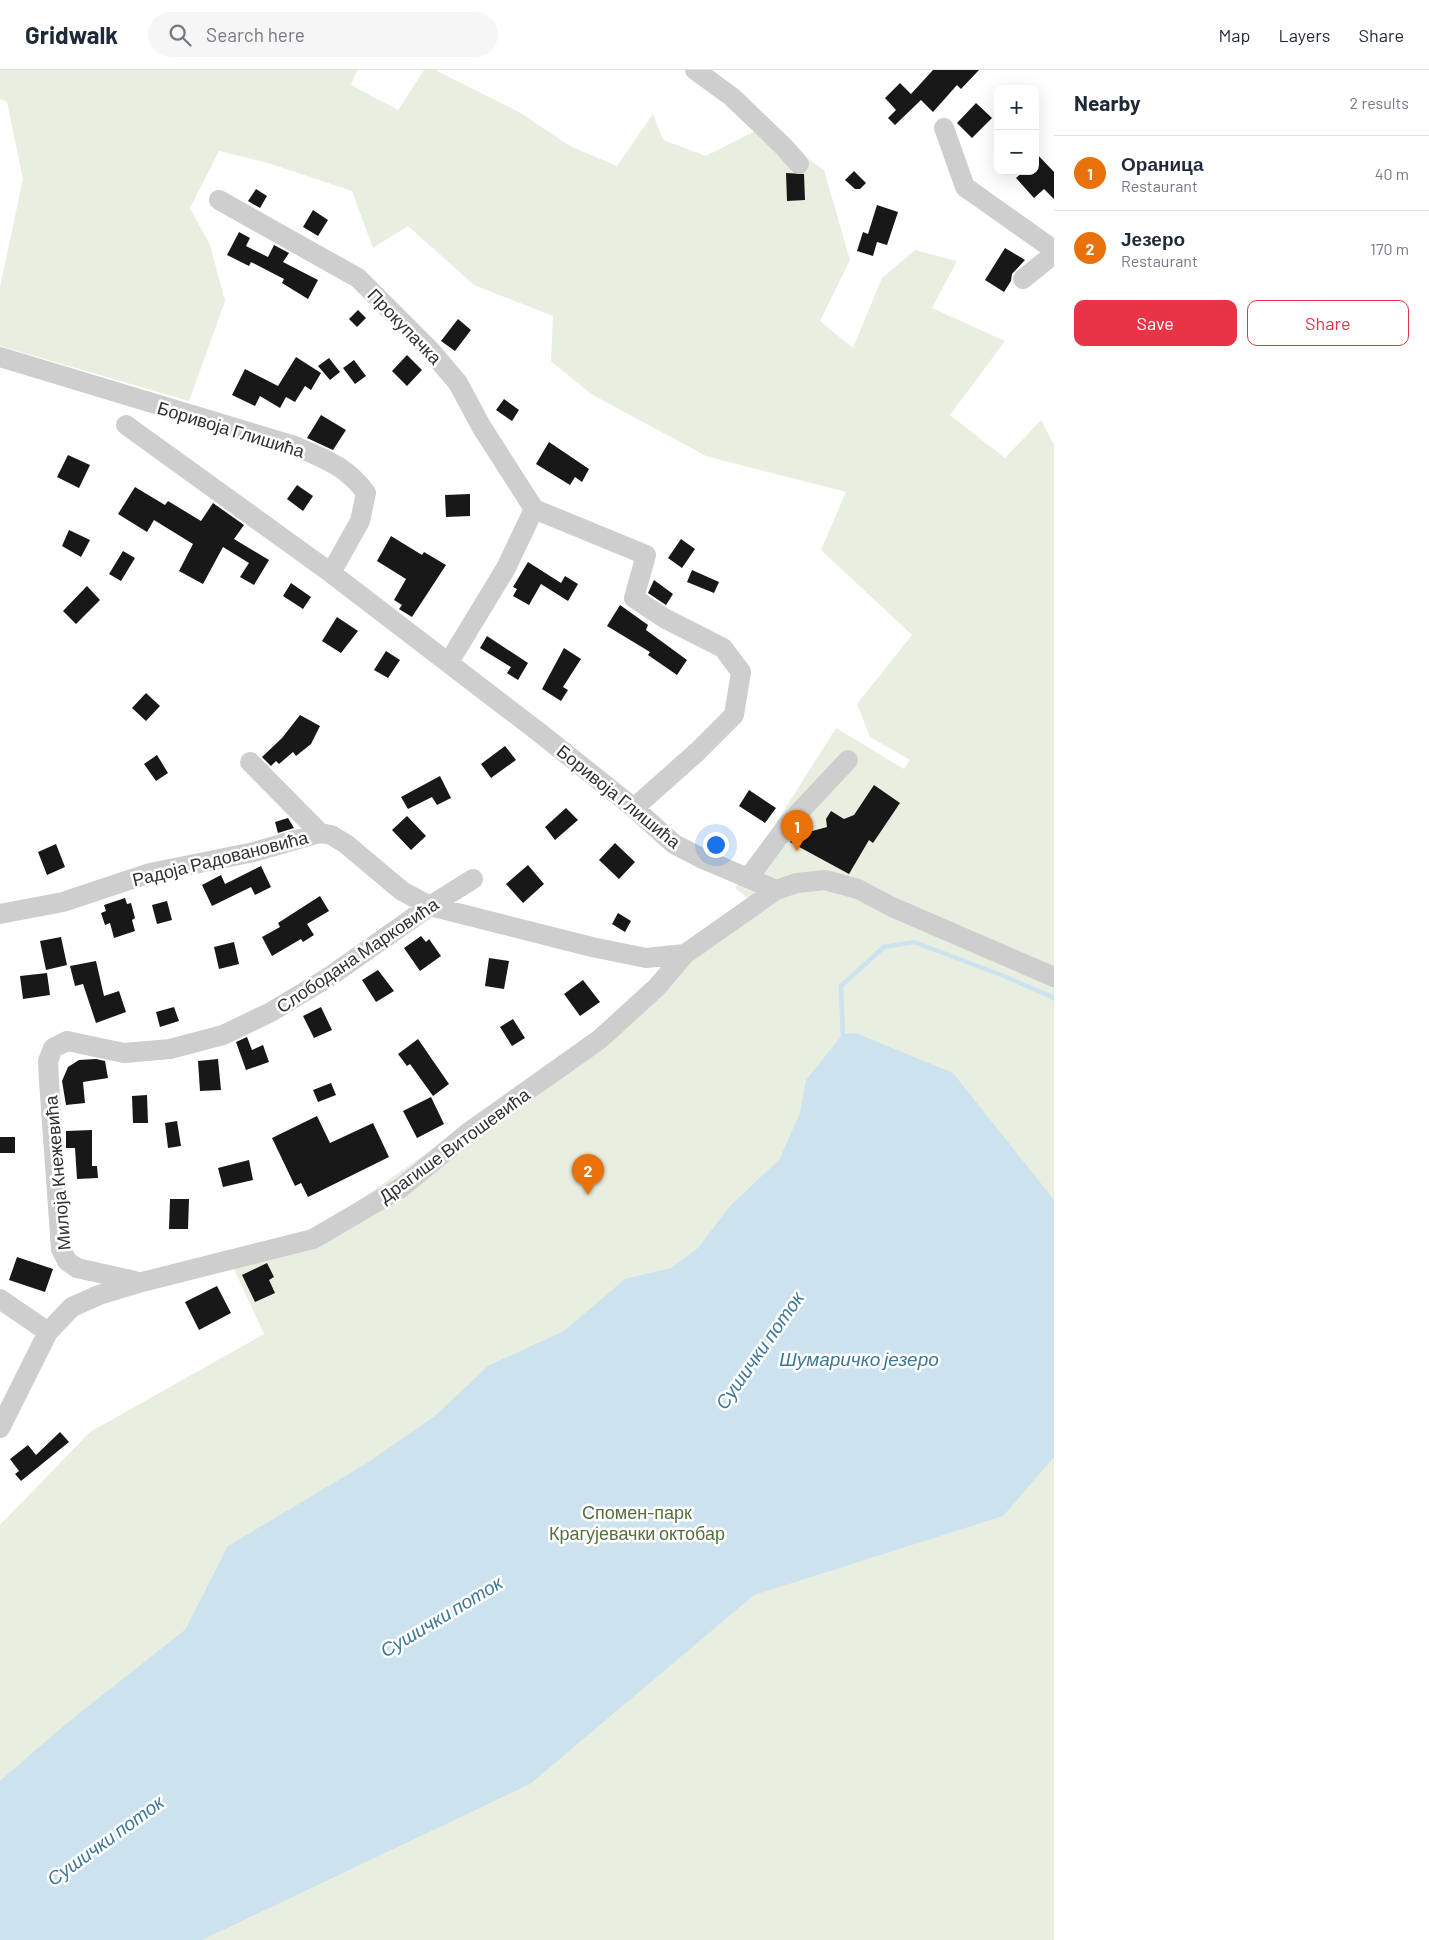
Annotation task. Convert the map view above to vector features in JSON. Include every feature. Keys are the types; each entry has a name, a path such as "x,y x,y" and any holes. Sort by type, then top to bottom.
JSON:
{"street":[{"path":"695,70 732,97 799,164"},
{"path":"944,128 965,187 1054,250"},
{"name":"Прокупачка","path":"219,200 334,263 364,284 431,351 458,382 481,426 534,509"},
{"path":"1023,280 1054,254"},
{"name":"Боривоја Глишића","path":"0,358 295,446 335,464 352,475 366,493 360,521 331,573"},
{"name":"Боривоја Глишића","path":"126,426 331,573 449,662 634,808 674,844 704,860 749,877 776,890"},
{"path":"449,662 506,568 534,509 646,555 634,598 664,618 722,648 741,672 734,715 697,752 634,808"},
{"path":"749,877 789,823 848,760"},
{"path":"250,762 320,833"},
{"name":"Радоја Радовановића","path":"0,914 63,902 150,873 254,852 320,833 332,835 346,844 402,891 430,906 646,958 685,954"},
{"name":"Слободана Марковића","path":"92,1048 124,1053 170,1049 223,1035 271,1012 329,977 430,906 473,879"},
{"path":"776,890 797,883 825,880 858,889 892,907 1054,977"},
{"name":"Драгише Витошевића","path":"0,1428 48,1332 72,1307 99,1295 142,1282 313,1239 402,1187 469,1132 600,1038 657,987 685,954 776,890"},
{"name":"Милоја Кнежевића","path":"92,1048 67,1041 53,1048 48,1060 54,1170 61,1250 67,1261 77,1268 118,1279 142,1282"},
{"path":"0,1299 48,1332"}],"green space":[{"name":"Спомен-парк Крагујевачки октобар","path":"0,70 357,70 351,85 398,110 424,70 435,70 519,112 570,146 617,166 653,114 663,140 706,156 763,127 824,170 850,260 820,321 853,348 882,278 915,250 957,261 932,308 1005,341 950,415 1005,458 1041,420 1054,445 1054,1940 0,1940 0,1525 90,1432 264,1334 228,1256 303,1235 354,1204 581,1045 750,900 735,888 836,728 904,769 910,760 870,737 857,704 912,635 821,550 846,492 706,456 591,394 551,361 553,316 474,285 408,226 373,248 352,191 268,163 219,151 190,208 210,245 225,301 189,401 0,346 0,287 23,179 7,102 0,99"}],"water":[{"name":"Шумаричко језеро","path":"856,1033 953,1073 1054,1200 1054,1457 1003,1516 754,1595 530,1784 202,1940 0,1940 0,1781 67,1723 185,1630 228,1546 367,1463 435,1416 488,1366 564,1331 625,1279 671,1268 698,1248 731,1205 779,1160 800,1113 806,1080 843,1034"}],"building":[{"path":"933,70 979,70 961,89 957,85 933,112 921,100 895,125 888,118 896,110 885,98 900,83 911,94"},
{"path":"976,103 992,118 972,138 957,123"},
{"path":"1039,156 1054,172 1054,199 1044,189 1034,198 1016,178 1019,175 1039,175"},
{"path":"854,171 866,183 860,189 855,189 845,180"},
{"path":"786,173 804,174 805,200 787,201"},
{"path":"256,189 267,196 260,208 248,201"},
{"path":"877,205 898,212 887,245 877,242 873,256 857,251 863,232 868,234"},
{"path":"313,210 328,220 318,236 303,227"},
{"path":"239,232 250,238 246,246 268,257 274,245 289,253 283,262 318,280 308,299 282,283 284,279 251,262 249,266 227,255"},
{"path":"1005,248 1025,260 1012,274 1011,281 1004,292 985,280"},
{"path":"358,310 366,318 357,327 349,319"},
{"path":"458,319 471,330 455,351 441,341"},
{"path":"407,355 422,370 407,386 392,371"},
{"path":"296,357 321,373 311,390 305,386 295,402 286,397 280,408 260,396 255,406 232,395 245,369 278,386"},
{"path":"329,358 340,372 330,380 318,366"},
{"path":"354,360 366,376 355,384 343,368"},
{"path":"504,399 519,410 512,421 496,410"},
{"path":"321,415 346,430 333,450 307,438"},
{"path":"549,442 589,469 582,482 575,477 570,485 536,464"},
{"path":"68,455 90,465 79,488 57,477"},
{"path":"297,485 313,496 303,511 287,499"},
{"path":"135,487 165,505 168,501 201,521 213,503 244,525 234,539 269,560 254,585 240,577 249,563 223,547 203,584 179,571 193,544 154,520 147,532 118,514"},
{"path":"470,494 470,516 446,517 445,495"},
{"path":"69,530 90,540 81,557 62,546"},
{"path":"391,536 422,555 424,552 446,565 412,617 399,609 402,605 394,600 406,579 377,561"},
{"path":"681,539 695,549 682,568 668,558"},
{"path":"123,551 135,558 121,581 109,574"},
{"path":"528,562 561,583 565,576 578,584 568,601 541,584 529,605 513,596 517,589 513,587"},
{"path":"692,570 719,582 714,593 687,582"},
{"path":"654,580 673,594 666,605 648,593"},
{"path":"291,583 311,597 303,609 283,596"},
{"path":"87,586 100,600 76,624 63,611"},
{"path":"620,605 648,625 646,630 687,660 677,675 648,655 650,652 607,626"},
{"path":"337,617 358,631 341,653 322,641"},
{"path":"487,636 528,663 518,680 507,673 511,667 480,648"},
{"path":"564,648 581,659 563,687 568,690 561,701 542,689"},
{"path":"386,651 400,660 388,678 374,670"},
{"path":"146,693 160,706 146,721 132,708"},
{"path":"300,715 320,726 311,744 296,756 293,752 279,764 276,761 271,766 262,757 282,738"},
{"path":"505,746 516,760 491,778 481,764"},
{"path":"157,755 168,773 156,781 144,764"},
{"path":"440,776 451,798 437,805 432,797 408,809 401,797"},
{"path":"874,785 900,803 873,843 869,840 849,874 790,842 794,836 827,827 826,819 831,811 844,819 854,815"},
{"path":"749,790 776,808 765,823 739,806"},
{"path":"566,808 578,820 555,840 545,827"},
{"path":"407,816 426,836 411,850 392,830"},
{"path":"288,818 294,828 278,833 275,822"},
{"path":"615,843 635,862 619,879 599,860"},
{"path":"56,844 65,867 47,875 38,852"},
{"path":"528,865 544,884 523,903 506,884"},
{"path":"261,866 271,887 255,895 251,887 212,906 202,885 221,875 225,884"},
{"path":"320,896 329,911 307,924 314,935 303,942 301,939 272,956 262,937 280,927 278,923"},
{"path":"125,898 127,904 131,903 135,918 132,920 135,931 114,938 110,923 105,925 101,913 106,911 104,905"},
{"path":"167,901 172,920 157,924 152,905"},
{"path":"618,913 631,921 625,932 612,924"},
{"path":"421,936 426,942 429,939 441,956 420,971 404,948"},
{"path":"61,937 67,965 46,970 40,941"},
{"path":"234,942 239,964 219,969 214,947"},
{"path":"489,958 509,961 504,989 485,986"},
{"path":"96,961 104,996 119,991 126,1012 96,1023 83,984 75,986 70,966"},
{"path":"378,970 394,991 376,1002 362,980"},
{"path":"47,973 50,995 23,999 20,976"},
{"path":"583,980 600,1002 580,1016 564,994"},
{"path":"174,1007 179,1021 160,1027 156,1012"},
{"path":"321,1007 332,1030 314,1038 303,1016"},
{"path":"513,1019 525,1038 512,1046 500,1027"},
{"path":"247,1037 252,1050 263,1045 269,1062 246,1070 236,1042"},
{"path":"418,1039 449,1084 433,1096 410,1064 407,1066 398,1054"},
{"path":"96,1059 105,1061 108,1078 83,1082 85,1103 66,1105 62,1081 68,1067 79,1060"},
{"path":"218,1059 221,1090 200,1091 198,1061"},
{"path":"331,1083 336,1095 318,1102 313,1090"},
{"path":"147,1095 148,1123 133,1123 132,1096"},
{"path":"431,1097 444,1124 417,1138 403,1111"},
{"path":"317,1116 330,1143 373,1123 389,1157 308,1197 301,1183 295,1186 272,1138"},
{"path":"177,1121 181,1146 168,1148 165,1123"},
{"path":"92,1130 92,1166 97,1166 98,1178 77,1179 75,1148 66,1148 66,1131"},
{"path":"0,1137 15,1137 15,1153 0,1153"},
{"path":"249,1160 253,1180 223,1187 218,1168"},
{"path":"170,1199 189,1199 188,1229 169,1229"},
{"path":"17,1257 53,1269 45,1292 9,1280"},
{"path":"267,1263 274,1277 269,1280 275,1293 255,1302 242,1275"},
{"path":"217,1286 231,1313 199,1330 185,1302"},
{"path":"60,1432 69,1442 21,1481 15,1474 19,1471 10,1459 28,1445 36,1455"}],"waterway":[{"name":"Сушички поток","path":"843,1039 841,986 884,947 914,942 1004,976 1054,998"}],"place":[{"name":"Ораница","path":"797,851"},
{"name":"Језеро","path":"588,1195"}]}
